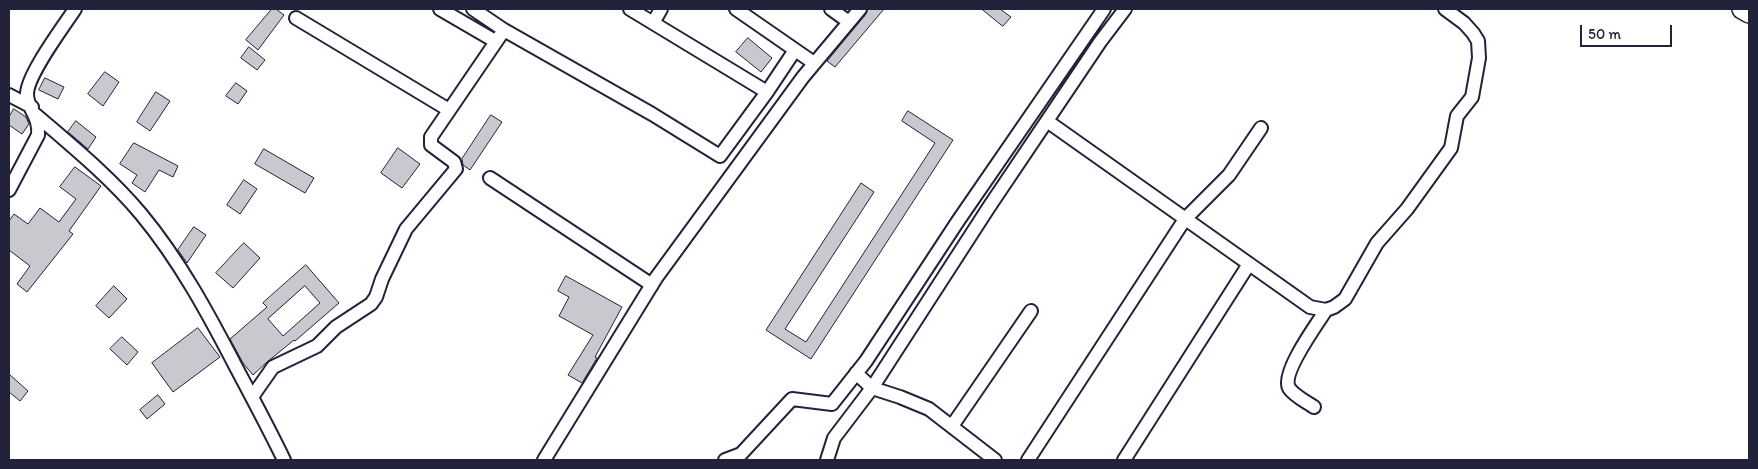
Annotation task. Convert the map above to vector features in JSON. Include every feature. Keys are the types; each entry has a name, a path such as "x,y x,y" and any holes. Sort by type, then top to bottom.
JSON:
{"street":[{"path":"9,190 38,135 39,125 27,98 28,84 75,9"},
{"path":"440,9 460,14 495,41"},
{"path":"473,9 504,30 652,114 720,156 795,50"},
{"path":"630,9 767,92"},
{"path":"653,23 661,9"},
{"path":"736,9 814,63"},
{"path":"831,9 849,22"},
{"path":"544,460 652,285 814,63 860,9"},
{"path":"725,460 741,454 792,399 832,404 866,361 958,221 1104,9"},
{"path":"827,460 834,438 872,388 1047,121 1100,42 1125,9"},
{"path":"1047,121 1310,307 1326,310 1345,299 1377,244 1407,209 1442,162 1451,148 1458,116 1472,97 1476,85 1479,58 1478,42 1464,23 1445,9"},
{"path":"296,18 449,110"},
{"path":"252,397 273,367 317,346 336,327 374,301 406,229 456,169 454,162 433,147 430,141 431,137 504,30"},
{"path":"9,95 34,111 124,194 142,215 191,283 284,460"},
{"path":"1028,460 1185,219 1229,176 1261,128"},
{"path":"490,178 652,285"},
{"path":"1124,460 1249,264"},
{"path":"1314,407 1294,393 1289,388 1288,382 1296,356 1326,310"},
{"path":"952,426 1031,311"},
{"path":"856,373 872,388 929,409 996,460"}],"building":[{"path":"272,9 276,9 284,15 258,50 246,40"},
{"path":"868,9 884,9 835,67 827,61 866,14"},
{"path":"982,9 1000,9 1011,17 1003,26"},
{"path":"748,38 772,58 761,72 736,52"},
{"path":"249,47 265,60 257,70 241,58"},
{"path":"105,72 119,82 103,106 88,94"},
{"path":"45,78 64,87 58,99 39,90"},
{"path":"236,83 247,91 238,104 226,96"},
{"path":"156,92 170,101 150,131 137,122"},
{"path":"14,109 26,117 29,124 22,134 9,125 9,117"},
{"path":"908,111 953,140 811,359 766,330 861,183 874,192 785,329 806,342 935,143 902,121"},
{"path":"491,115 502,122 470,170 463,165 462,159"},
{"path":"76,121 96,137 88,149 68,132"},
{"path":"134,143 178,166 173,177 159,170 145,192 132,183 137,175 120,164"},
{"path":"398,148 420,164 402,188 381,173"},
{"path":"264,149 314,178 305,193 255,164"},
{"path":"75,167 101,186 69,231 73,234 27,292 17,284 30,266 9,250 9,221 14,214 28,224 40,208 59,222 76,199 60,187"},
{"path":"244,180 257,189 240,214 227,205"},
{"path":"194,227 206,235 187,263 178,250"},
{"path":"244,243 260,258 233,288 216,273"},
{"path":"306,265 339,303 253,375 243,363 230,339 267,307 263,303","holes":["305,286 320,303 283,336 268,319"]},
{"path":"566,276 622,307 595,357 597,358 582,383 568,375 593,335 559,316 569,297 558,291"},
{"path":"114,286 127,299 109,318 96,306"},
{"path":"198,328 220,357 173,392 152,363"},
{"path":"122,337 138,352 127,365 110,349"},
{"path":"9,374 28,391 20,401 9,392"},
{"path":"158,395 165,404 147,419 140,410"}]}
